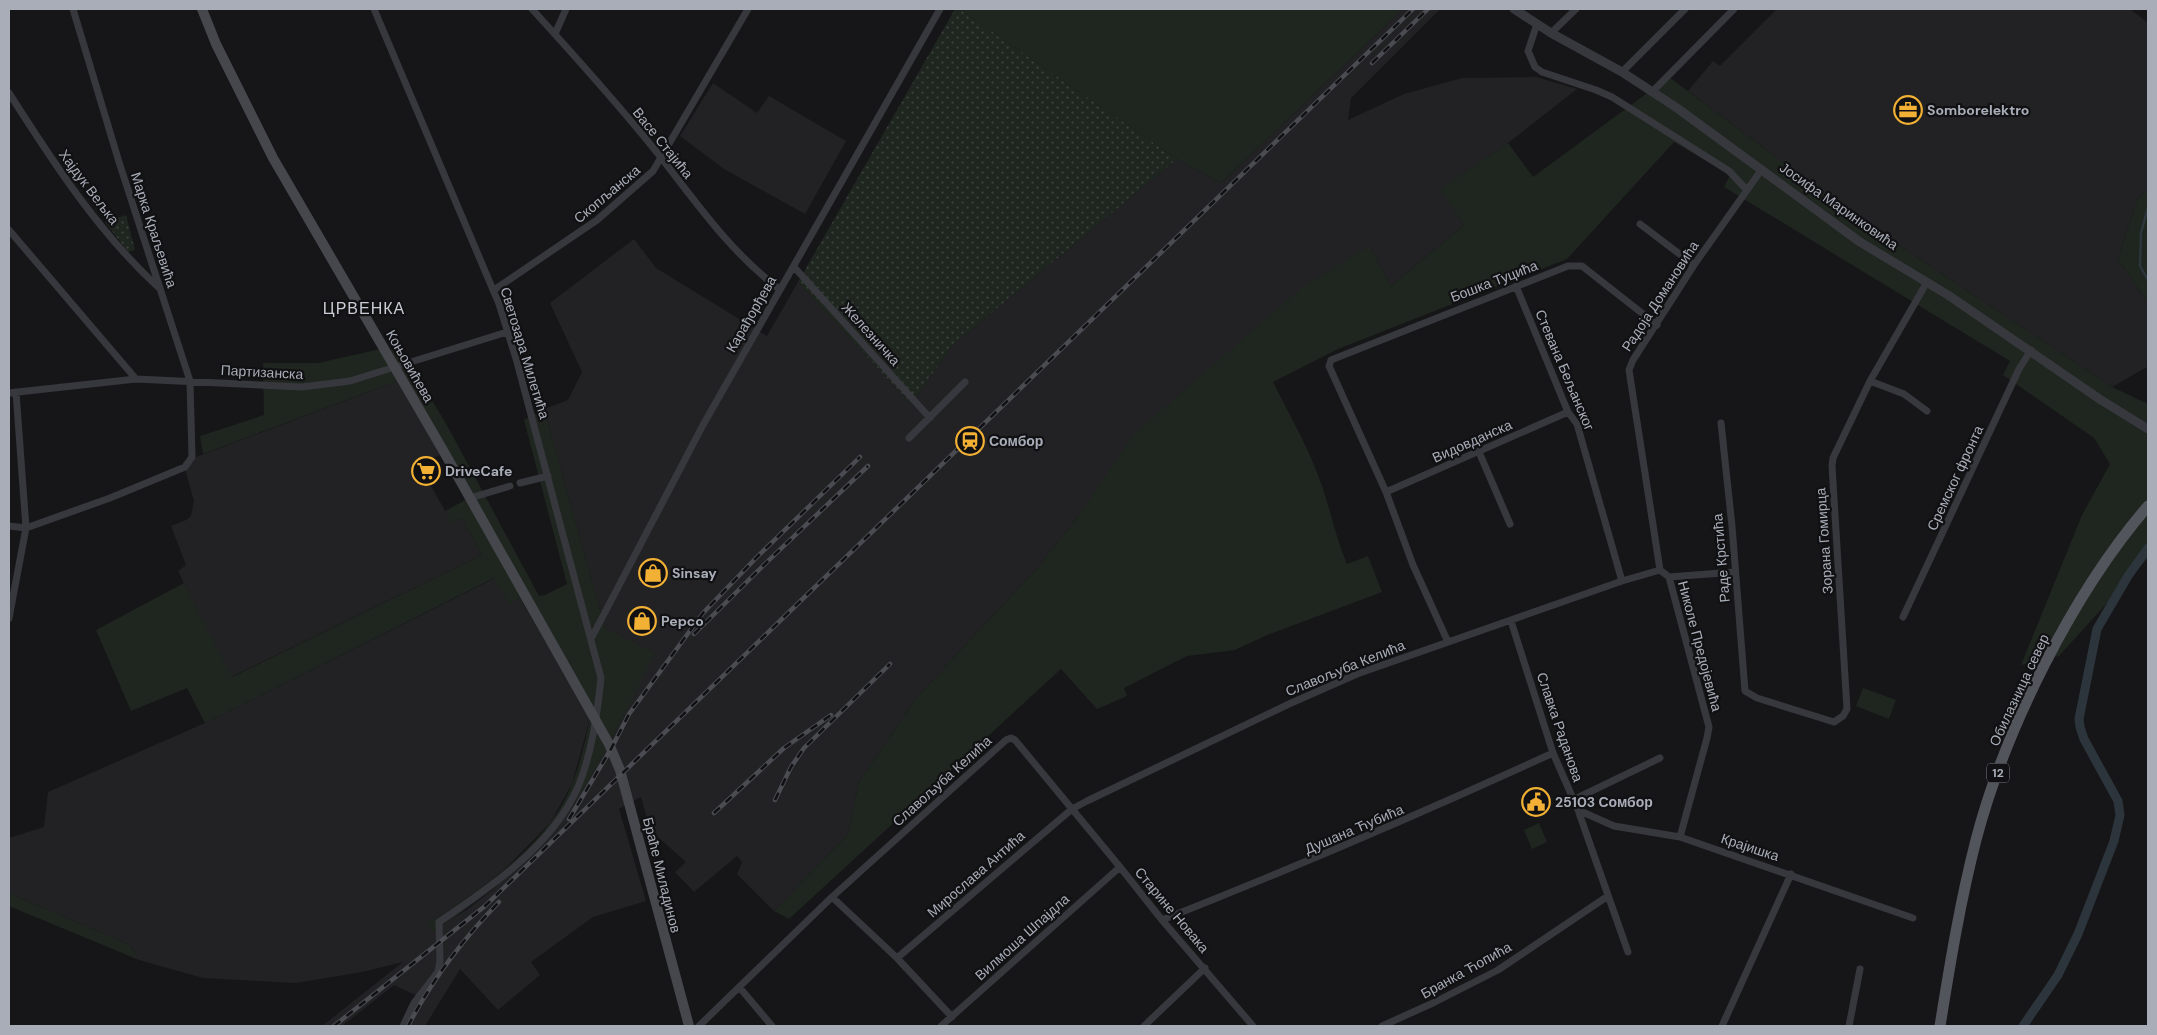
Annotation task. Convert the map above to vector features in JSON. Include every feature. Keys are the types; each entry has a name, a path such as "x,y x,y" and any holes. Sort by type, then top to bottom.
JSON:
{"main road":[{"name":"Коњовићева","path":"202,9 216,44 273,158 470,498 603,733"},
{"name":"Обилазница север","path":"1940,1026 1960,905 1976,838 2014,732 2069,620 2098,573 2148,506"},
{"name":"Браће Миладинов","path":"603,733 620,770 689,1026"}],"street":[{"name":"Марка Краљевића","path":"26,528 185,467 192,457 190,381 159,288 73,9"},
{"name":"Светозара Милетића","path":"374,9 494,290 548,476 592,637 601,678 597,720 582,775 562,815 518,863 489,887 440,922 440,961 438,972 414,1003 403,1026"},
{"name":"Васе Стајића","path":"532,9 661,158 724,239 747,262 779,289"},
{"path":"555,34 566,9"},
{"name":"Скопљанска","path":"494,290 596,220 654,171 748,9"},
{"name":"Карађорђева","path":"592,637 703,425 779,289 794,267 876,118 940,9"},
{"name":"Јосифа Маринковића","path":"1514,9 1622,72 1762,169 1860,242 1927,282 2031,350 2100,400 2148,430"},
{"path":"1551,32 1576,9"},
{"path":"1622,72 1685,9"},
{"path":"1652,92 1734,9"},
{"path":"1537,24 1528,51 1535,67 1542,72 1612,97 1729,171 1746,189"},
{"name":"Хајдук Вељка","path":"9,93 68,184 138,268 159,288"},
{"name":"Радоја Домановића","path":"1660,570 1629,370 1633,360 1694,265 1762,169"},
{"path":"1640,224 1694,265"},
{"path":"9,230 136,379"},
{"name":"Бошка Туцића","path":"1386,492 1333,375 1330,363 1337,357 1568,266 1582,266 1657,325"},
{"name":"Железничка","path":"794,267 930,418"},
{"name":"Зорана Гомирца","path":"1746,691 1757,698 1834,722 1843,716 1847,709 1833,458 1870,381 1927,282"},
{"name":"Стевана Бељанског","path":"1516,286 1568,412 1577,424 1622,581"},
{"name":"Партизанска","path":"13,392 136,379 302,388 318,387 350,381 395,368 507,332"},
{"name":"Сремског фронта","path":"1903,617 2015,378 2031,350"},
{"path":"1870,381 1904,394 1927,411"},
{"path":"909,438 965,382"},
{"path":"9,618 26,528 13,392"},
{"name":"Видовданска","path":"1386,492 1568,412"},
{"name":"Раде Крстића","path":"1721,423 1746,691"},
{"path":"1479,452 1510,524"},
{"path":"520,484 548,476"},
{"path":"470,498 510,486"},
{"path":"1386,492 1413,566 1448,642 1622,581 1660,570 1669,578 1735,572"},
{"path":"9,526 26,528"},
{"name":"Николе Предојевића","path":"1669,578 1708,727 1707,738 1680,837"},
{"name":"Славка Раданова","path":"1511,621 1553,753 1578,810 1628,952"},
{"name":"Славољуба Келића","path":"699,1026 832,897 1006,740 1011,738 1015,740 1072,809 1290,704 1357,674 1448,642"},
{"name":"Душана Ћубића","path":"1162,920 1285,872 1430,810 1553,753"},
{"path":"1573,800 1660,758"},
{"name":"Старине Новака","path":"1072,809 1162,920 1253,1026"},
{"name":"Мирослава Антића","path":"897,958 1072,809"},
{"name":"Крајишка","path":"1578,810 1614,826 1680,837 1913,918"},
{"name":"Вилмоша Шпајдла","path":"941,1026 1120,867"},
{"path":"1722,1026 1791,874"},
{"name":"Бранка Ћопића","path":"1382,1026 1433,1004 1498,970 1608,896"},
{"path":"832,897 897,958 952,1017"},
{"path":"1144,1026 1205,968"},
{"path":"1848,1026 1860,969"},
{"path":"740,988 772,1026"}],"shaded area":[{"path":"955,9 959,9 1177,159 953,345 911,404 798,282"},
{"path":"959,9 1403,9 1221,183 1177,159"},
{"path":"1403,9 1440,9 1351,98 1348,120 1404,94 1462,78 1536,77 1577,89 1508,143 1441,189 1464,225 1391,286 1369,246 1079,515 1039,566 917,697 859,782 848,834 774,911 737,874 742,862 737,856 694,892 675,872 686,862 650,830 641,797 619,809 646,901 593,917 531,962 540,975 498,1010 460,969 425,1026 401,1026 417,996 394,985 342,1026 322,1026 403,962 362,972 296,983 203,978 139,960 130,945 9,893 9,838 44,827 48,792 205,723 495,578 509,603 520,598 590,718 572,784 550,823 504,870 428,924 432,931 468,909 492,890 545,841 655,653 605,628 544,409 568,400 582,372 550,303 634,239 656,268 767,336 798,282 911,404 953,345 1177,159 1221,183"},
{"path":"1777,9 2130,9 2148,23 2148,191 2138,198 2118,259 2148,303 2147,367 2112,387 1856,217 1688,91 1713,61 1720,66"},
{"path":"1669,77 1856,217 2112,387 2148,404 2148,558 2059,656 2021,665 2082,515 2110,464 2094,438 2003,375 2010,361 1724,187 1730,175 1674,142 1567,259 1338,349 1273,382 1306,446 1317,473 1347,564 1368,556 1382,592 1267,635 1235,650 1187,656 1124,688 1127,696 1097,709 1061,669 789,919 774,911 848,834 859,782 917,697 1039,566 1079,515 1134,434 1300,289 1369,246 1391,286 1464,225 1440,189 1508,143 1533,177"},
{"path":"713,83 757,113 769,96 846,141 805,214 724,169 680,136"},
{"path":"2148,191 2148,303 2118,259 2138,198"},
{"path":"126,215 135,250 128,252 105,222"},
{"path":"380,349 402,351 448,427 539,596 567,584 524,420 544,409 605,628 655,653 600,761 557,827 503,880 432,932 427,924 484,886 535,841 562,805 576,774 590,718 520,598 509,604 494,578 205,723 187,688 131,711 96,630 184,583 232,677 482,555 462,518 452,524 445,511 467,499 397,381 203,454 200,436 264,415 263,363 318,363"},
{"path":"397,381 441,455 418,463 452,523 462,518 482,555 231,677 178,571 186,565 171,526 191,516 194,501 183,462"},
{"path":"1863,688 1896,700 1889,719 1856,706"},
{"path":"1539,823 1547,842 1532,849 1524,830"},
{"path":"9,893 130,945 139,960 9,906"}],"waterway":[{"path":"2148,207 2141,233 2140,266 2148,280"},
{"path":"2023,1026 2058,975 2078,934 2114,841 2120,815 2118,801 2084,739 2079,719 2097,629 2128,576 2148,548"}],"railway":[{"path":"334,1026 485,906 1413,9"},
{"path":"1372,63 1428,9"},
{"path":"569,819 611,749 629,714 703,613 757,557 860,457"},
{"path":"694,634 868,466"},
{"path":"775,800 791,767 804,748 890,664"},
{"path":"714,813 784,748 831,715"},
{"path":"408,1026 427,993 449,961 499,902"}],"place":[{"name":"Somborelektro","path":"1908,110"},
{"name":"Сомбор","path":"970,441"},
{"name":"DriveCafe","path":"426,471"},
{"name":"Sinsay","path":"653,573"},
{"name":"Pepco","path":"642,621"},
{"name":"25103 Сомбор","path":"1536,802"}],"district":[{"name":"ЦРВЕНКА","path":"364,308"}]}
